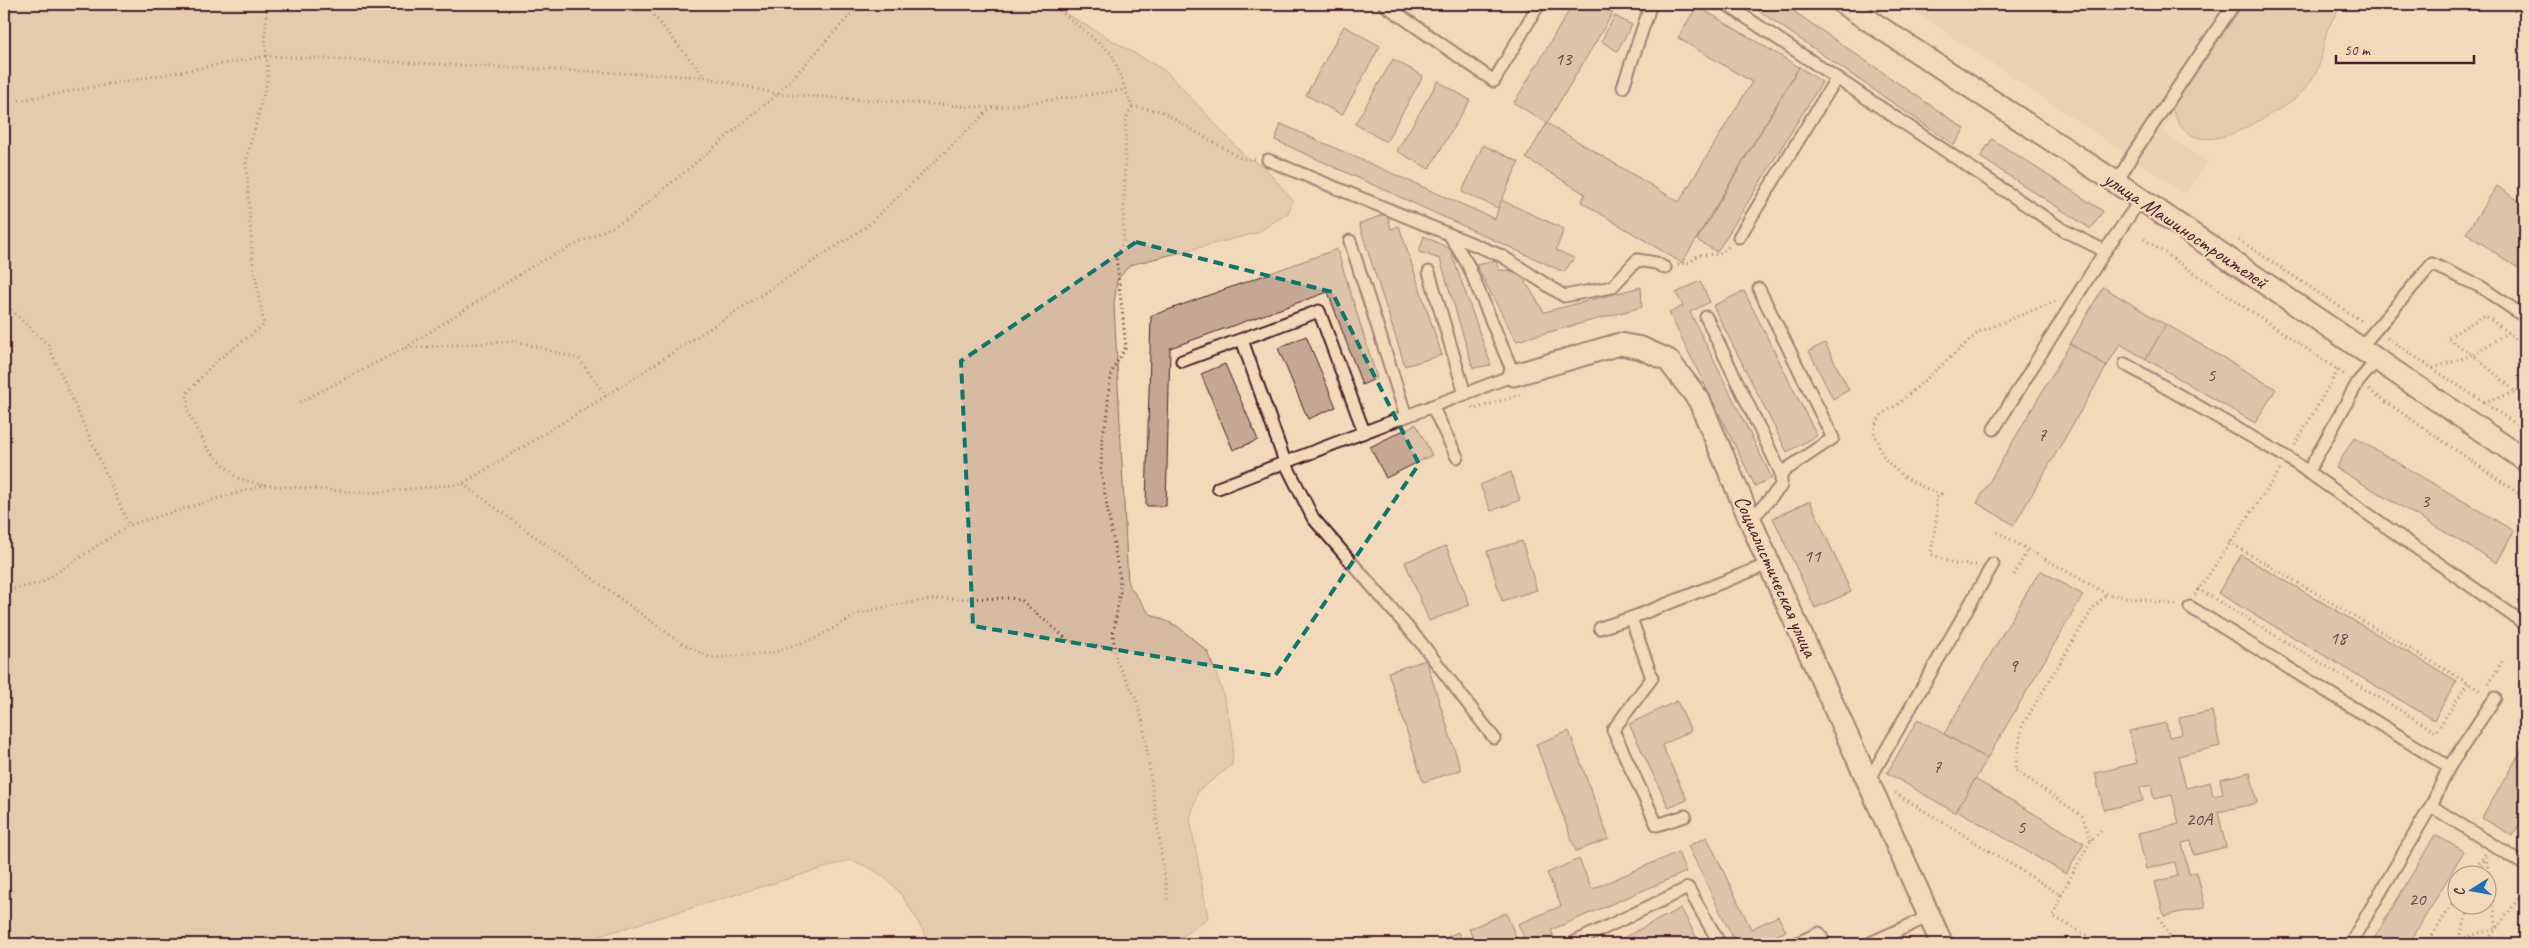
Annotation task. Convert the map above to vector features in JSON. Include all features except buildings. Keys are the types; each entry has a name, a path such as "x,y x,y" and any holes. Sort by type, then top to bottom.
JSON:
{"street":[{"name":"улица Машиностроителей","path":"1844,4 2118,183 2525,460"},
{"name":"Социалистическая улица","path":"1514,375 1620,344 1641,348 1668,360 1699,400 1769,564 1869,780 1942,944"}],"lane":[{"path":"1385,5 1494,81 1539,4"},
{"path":"1623,86 1648,4"},
{"path":"1726,4 2065,231 2105,251"},
{"path":"2118,183 2131,157 2234,4"},
{"path":"1739,237 1836,79"},
{"path":"1268,160 1502,256 1564,296 1612,287 1637,260 1656,263 1665,268"},
{"path":"1994,429 2105,251 2141,199"},
{"path":"1218,488 1514,375 1468,265 1448,234"},
{"path":"1350,241 1406,416"},
{"path":"2360,348 2432,264 2481,288 2525,317"},
{"path":"1429,272 1465,394"},
{"path":"1759,290 1834,438 1781,473"},
{"path":"1182,361 1319,311 1364,432"},
{"path":"1706,317 1781,473 1780,486 1750,521"},
{"path":"1242,340 1285,462 1313,518 1422,644 1494,738"},
{"path":"2308,472 2358,382 2377,360"},
{"path":"2124,364 2288,458 2525,624"},
{"path":"1432,406 1457,457"},
{"path":"1600,628 1631,618 1769,564"},
{"path":"1869,780 1991,569"},
{"path":"2190,607 2450,767"},
{"path":"1631,618 1652,678 1613,730 1657,825 1685,816"},
{"path":"2350,944 2430,806 2450,767 2494,698"},
{"path":"2430,806 2525,865"},
{"path":"1576,944 1575,942 1688,888 1720,944"},
{"path":"1868,944 1930,916"},
{"path":"1795,944 1819,933 1825,944"}],"path":[{"path":"267,4 265,34 268,78 246,161 253,264 264,325 214,362 187,393 188,412 208,448 237,478 264,485 369,493 462,484 606,396 867,226 991,108"},
{"path":"644,4 705,77"},
{"path":"300,402 405,348 534,265 628,219 778,94 860,4"},
{"path":"1052,4 1112,54 1132,108"},
{"path":"4,103 267,56 705,77 778,94 991,108 1124,90"},
{"path":"1132,108 1161,111 1242,158 1268,160"},
{"path":"1132,108 1126,119 1122,242 1116,255 1126,347 1113,369 1108,392 1108,413 1102,437 1101,472 1120,579 1120,592 1113,635 1116,660 1136,698 1143,723 1168,902"},
{"path":"1665,268 1690,262 1698,255 1720,254 1739,237"},
{"path":"2144,238 2358,382 2525,498"},
{"path":"1991,569 1981,565 1953,564 1931,554 1937,514 1936,498 1941,494 1928,490 1899,472 1881,452 1880,441 1874,435 1875,425 1882,414 1898,404 1979,332 2079,292"},
{"path":"4,303 48,346 129,525"},
{"path":"2525,346 2485,315 2447,338 2473,355 2516,392 2525,396"},
{"path":"2374,330 2525,430"},
{"path":"2432,369 2473,355 2508,332"},
{"path":"405,348 517,341 579,359 606,396"},
{"path":"1997,532 2107,594 2190,607 2198,589 2288,458 2338,370"},
{"path":"2483,402 2516,392 2525,385"},
{"path":"1465,394 1474,409 1526,393"},
{"path":"462,484 681,643 711,658 771,654 816,638 858,614 894,605 935,599 1012,598 1030,607 1070,642 1115,649"},
{"path":"4,591 41,583 129,525 264,485"},
{"path":"2229,542 2484,693 2504,658"},
{"path":"2014,576 2028,549"},
{"path":"2198,589 2436,732 2468,683"},
{"path":"2091,840 2082,816 2015,770 2022,726 2093,608 2107,594"},
{"path":"1890,790 2061,895"},
{"path":"2101,944 2053,916 2061,895 2091,840 2102,830"},
{"path":"2477,866 2485,854"},
{"path":"2482,866 2485,854"},
{"path":"2485,854 2497,928"},
{"path":"2485,944 2525,890"},
{"path":"2427,944 2446,914"},
{"path":"2457,944 2467,916"},
{"path":"2159,918 2174,944"},
{"path":"2460,939 2497,928"}],"highlighted area":[{"path":"1136,242 1332,292 1419,464 1275,676 973,626 961,361"}],"shaded area":[{"path":"4,4 1049,4 1167,72 1244,155 1266,169 1293,201 1288,213 1256,233 1130,265 1117,280 1114,304 1128,584 1149,613 1177,626 1207,651 1222,690 1233,736 1232,765 1198,791 1190,819 1208,918 1183,936 1153,944 930,944 908,904 890,882 866,866 850,860 572,944 4,944"},
{"path":"1904,4 2250,4 2162,132 2208,162 2185,194"},
{"path":"2244,4 2342,4 2327,30 2317,70 2309,84 2300,94 2278,110 2240,130 2212,138 2199,138 2188,133 2179,123 2172,106"}]}
